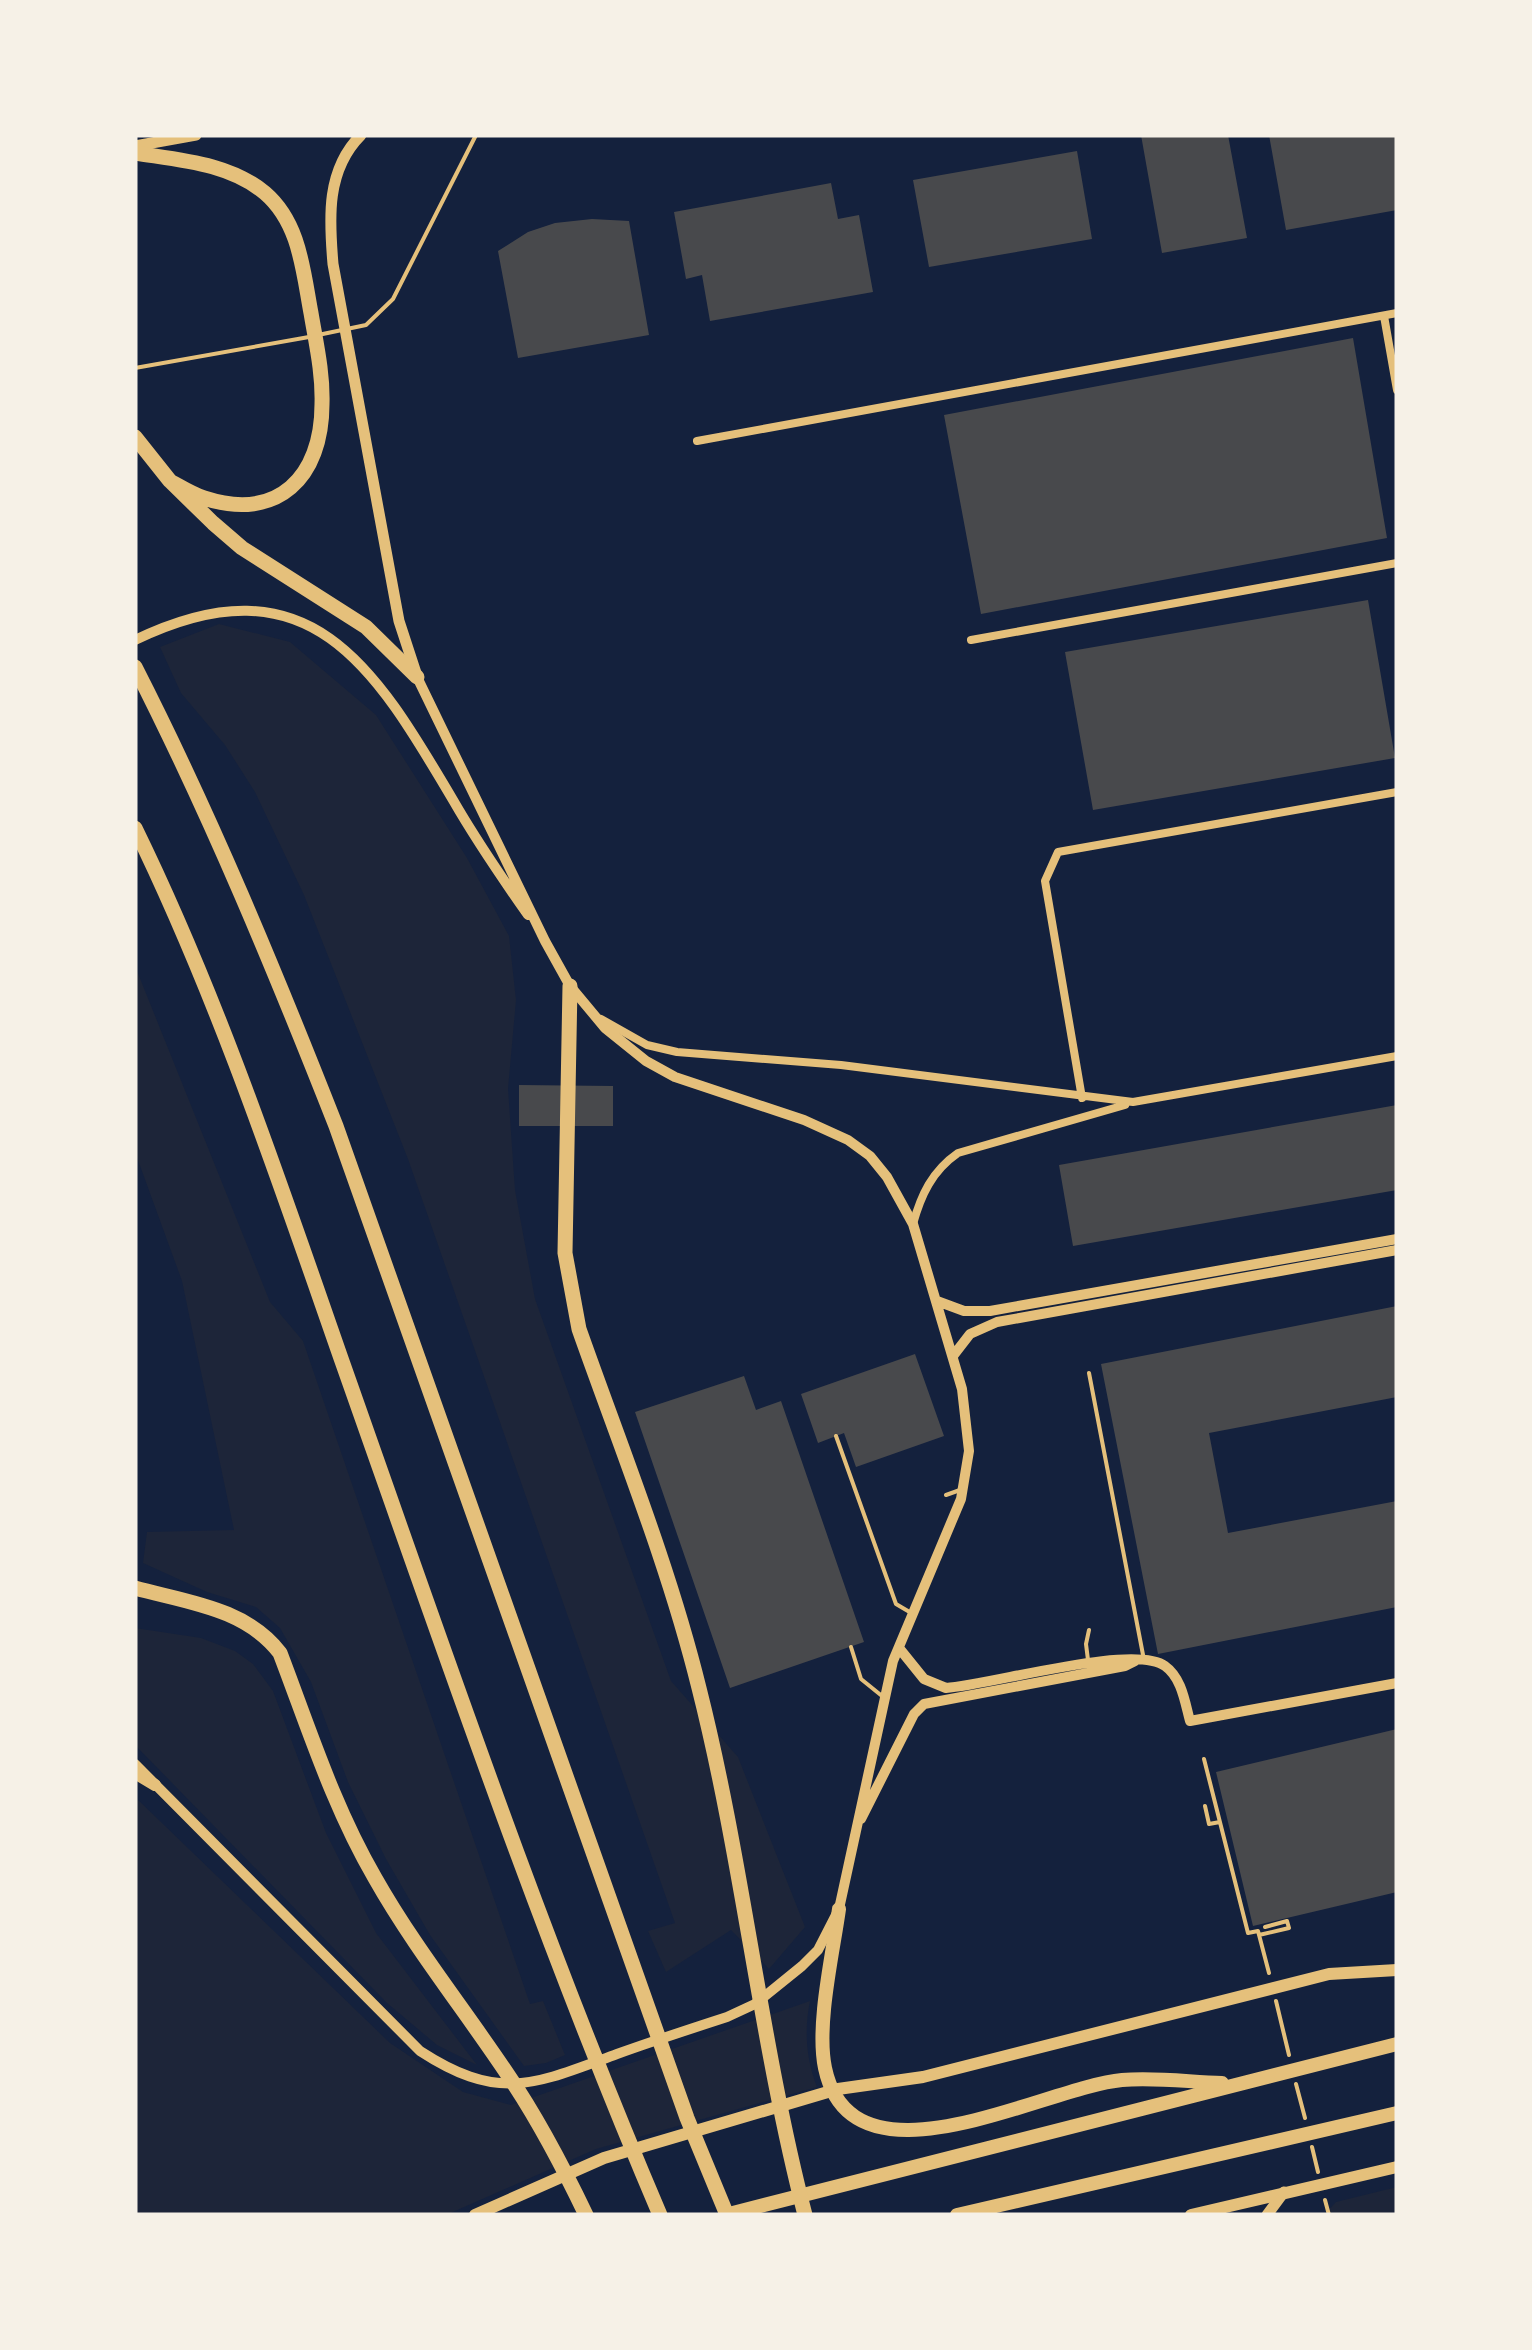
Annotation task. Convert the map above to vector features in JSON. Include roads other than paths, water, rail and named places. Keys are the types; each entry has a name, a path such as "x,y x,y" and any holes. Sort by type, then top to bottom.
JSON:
{"highway":[{"path":"135,149 205,164 237,176 265,193 290,226 302,266 321,370 319,436 312,461 300,482 279,496 245,504 203,498 170,481"},
{"path":"135,437 170,481 242,548 366,627 417,678"},
{"path":"135,667 218,840 336,1126 687,2118 726,2215 1397,2044"},
{"path":"135,828 262,1133 530,1892 602,2080 660,2215"},
{"path":"570,986 565,1253 570,1294 678,1612 700,1690 771,2068 806,2215"},
{"path":"135,1588 250,1623 267,1635 280,1653 358,1848 408,1934 530,2109 586,2215"},
{"path":"838,1909 823,2050 830,2082 848,2112 879,2129 919,2130 1121,2080 1237,2083"},
{"path":"957,2215 1397,2112"}],"main road":[{"path":"135,149 196,135"},
{"path":"361,135 341,162 333,184 333,264 398,622 417,678"},
{"path":"135,1773 154,1785"},
{"path":"475,2215 604,2158 838,2089 923,2077 1329,1974 1397,1970"},
{"path":"1191,2215 1397,2167"},
{"path":"1267,2215 1284,2192"}],"street":[{"path":"697,441 1397,314"},
{"path":"1384,316 1397,390"},
{"path":"971,640 1397,563"},
{"path":"135,640 188,617 219,611 284,617 340,644 367,668 405,718 477,841 545,941"},
{"path":"135,1764 420,2051 470,2078 534,2084 755,2004 818,1950 838,1909 883,1697 898,1648 963,1489 969,1450 967,1422 953,1357 913,1224 887,1177 870,1156 848,1140 804,1120 675,1077 620,1042 590,1012 545,941 417,678"},
{"path":"1082,1098 1045,881 1058,852 1397,792"},
{"path":"590,1012 630,1037 662,1049 858,1067 1133,1102"},
{"path":"913,1224 926,1187 958,1153 1133,1102 1397,1056"},
{"path":"937,1301 964,1310 990,1311 1397,1239"},
{"path":"953,1357 970,1334 998,1322 1397,1250"},
{"path":"898,1648 924,1679 946,1688 1088,1664 1142,1659 1162,1664 1173,1674 1190,1721 1397,1683"},
{"path":"855,1828 914,1714 924,1704 1125,1666 1142,1659"},
{"path":"1279,2215 1284,2192"}],"lane":[{"path":"135,368 358,328 376,318 401,287 476,135"},
{"path":"1089,1373 1142,1659"},
{"path":"836,1436 896,1604 913,1614"},
{"path":"946,1494 963,1489"},
{"path":"1088,1664 1086,1644 1090,1630"},
{"path":"851,1647 861,1679 883,1697"}]}
